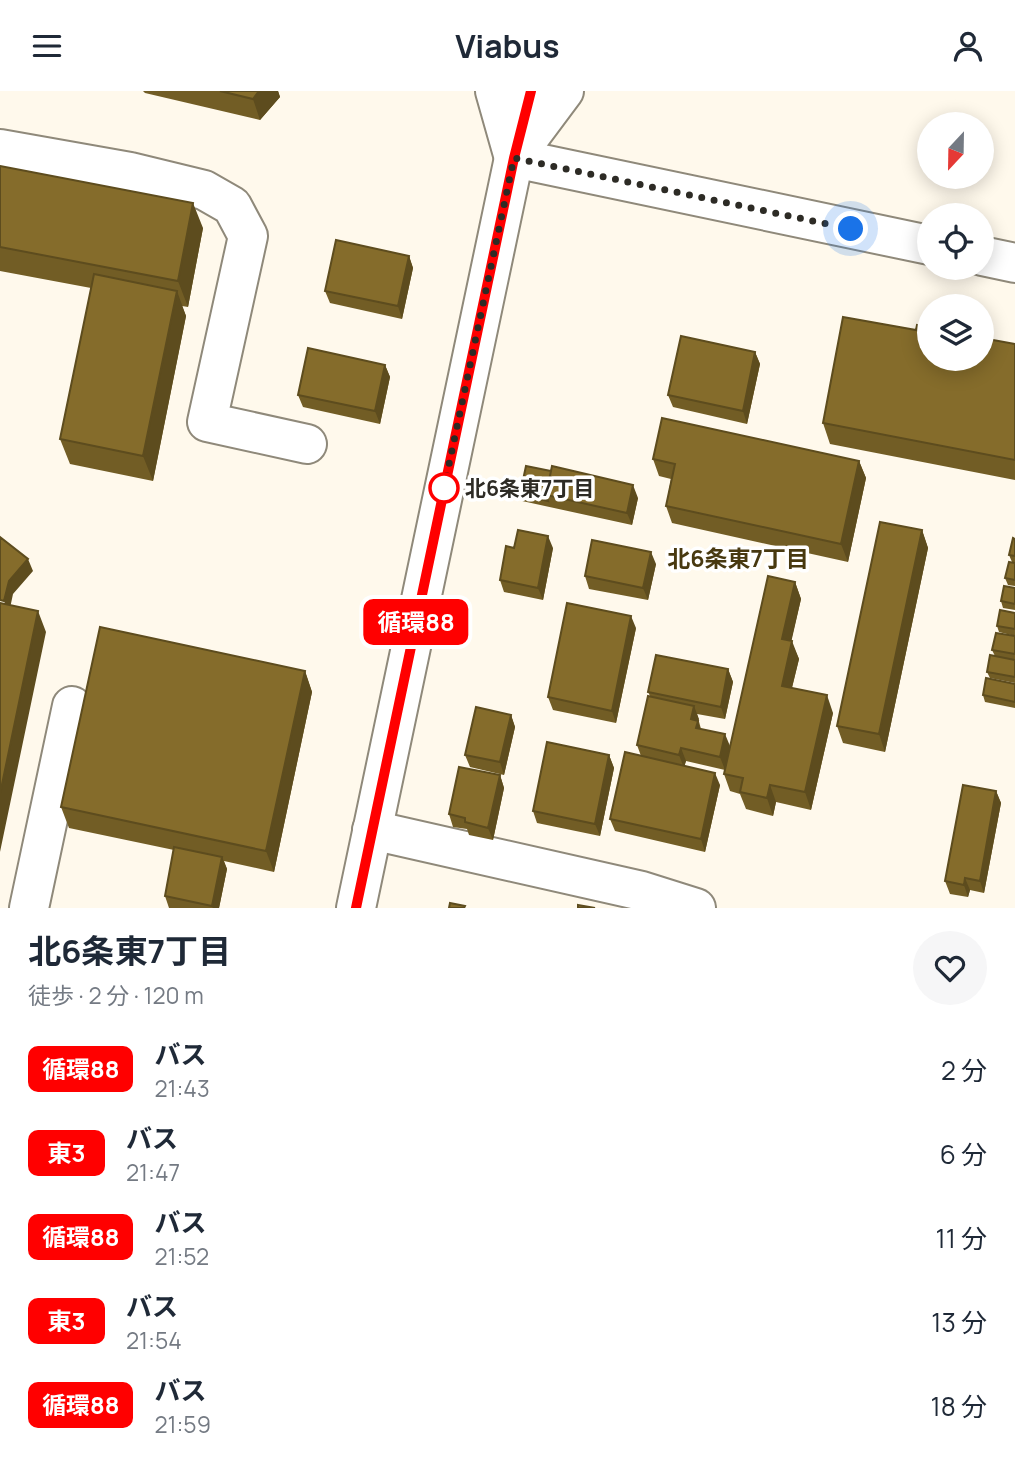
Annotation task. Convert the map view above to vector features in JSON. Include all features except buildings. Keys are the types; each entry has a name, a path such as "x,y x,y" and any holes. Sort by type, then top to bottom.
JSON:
{"street":[{"path":"495,91 514,158"},
{"path":"356,908 514,158 531,91"},
{"path":"514,158 564,91"},
{"path":"0,149 130,172 192,187 204,190 232,206 248,236 207,422 307,444"},
{"path":"514,158 917,242"},
{"path":"994,259 1015,263"},
{"path":"29,908 72,706"},
{"path":"372,830 642,891 696,908"}],"bus line":[{"name":"循環88","path":"356,908 514,158 531,91"}],"place":[{"name":"北6条東7丁目","path":"444,488"}],"district":[{"name":"北6条東7丁目","path":"738,558"}],"route":[{"path":"444,488 514,158 851,229"}]}
